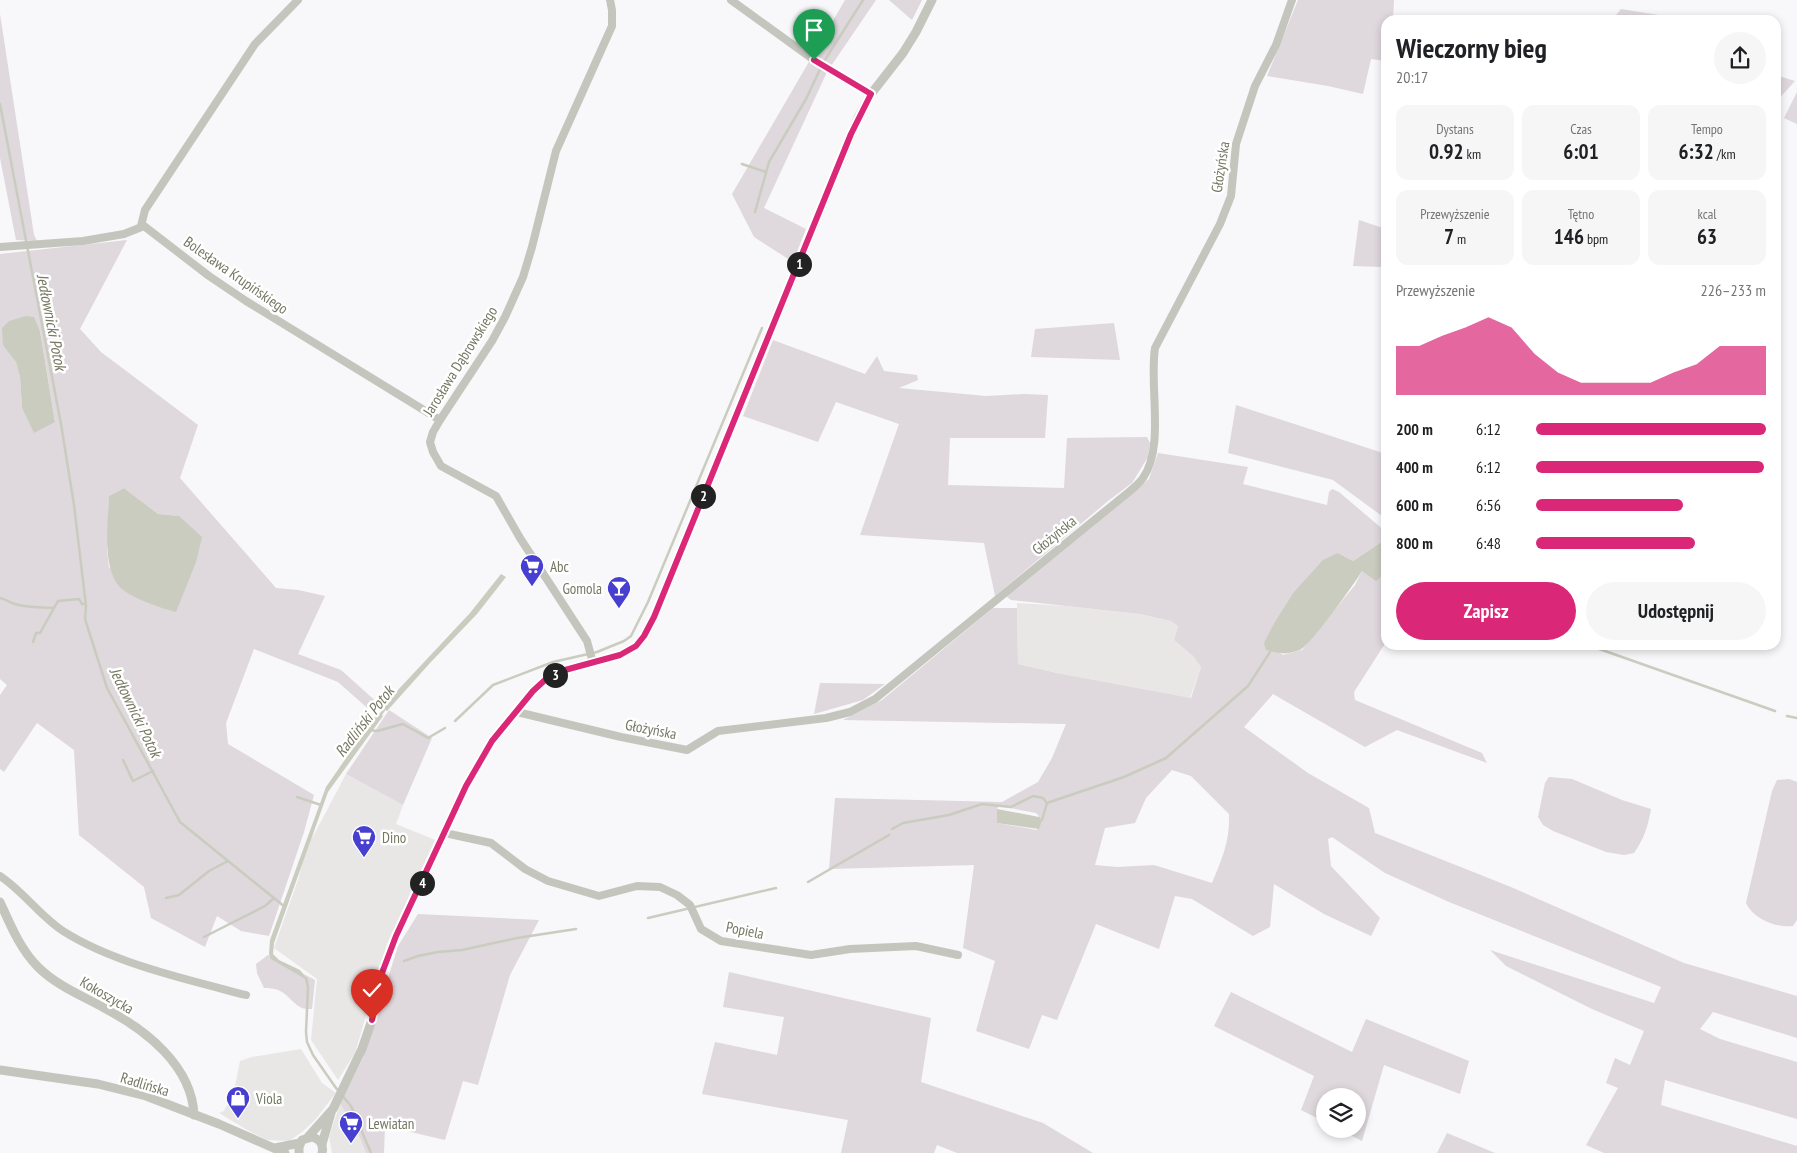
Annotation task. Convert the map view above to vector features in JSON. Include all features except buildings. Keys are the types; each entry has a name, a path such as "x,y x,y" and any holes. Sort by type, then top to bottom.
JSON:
{"street":[{"path":"0,247 83,241 124,234 141,226 145,210 255,44 298,0"},
{"name":"Jarosława Dąbrowskiego","path":"591,655 587,641 520,538 496,496 441,466 430,442 440,420 492,341 522,278 532,247 556,151 612,26 610,0"},
{"path":"731,0 814,60 871,94"},
{"path":"323,1150 335,1106 362,1049 372,1020 382,973 396,936 476,767 492,741 546,679 591,655 620,655 636,646 644,636 654,617 851,134 871,94 903,53 932,0"},
{"name":"Głożyńska","path":"517,712 621,737 687,750 718,731 826,718 850,712 875,699 1114,504 1143,478 1154,452 1155,418 1152,364 1155,348 1220,224 1231,196 1236,144 1255,86 1276,45 1292,0"},
{"name":"Bolesława Krupińskiego","path":"141,226 246,301 440,420"},
{"name":"Popiela","path":"445,833 491,843 525,868 548,881 599,896 637,886 660,887 677,895 691,908 701,929 721,941 811,955 850,949 916,946 958,955"},
{"path":"0,876 62,930 88,944 165,974 246,995"},
{"name":"Kokoszycka","path":"0,902 11,928 23,948 38,967 60,984 134,1026 166,1052 176,1065 192,1095 194,1115"},
{"name":"Radlińska","path":"0,1070 98,1084 146,1096 285,1153"},
{"path":"275,1148 300,1143 308,1137 335,1106"},
{"path":"308,1137 318,1139 323,1150"},
{"path":"300,1143 300,1153"}],"shaded area":[{"path":"845,0 876,0 827,72 764,208 806,229 793,262 754,237 732,194"},
{"path":"889,0 922,0 912,20"},
{"path":"1298,0 1394,0 1393,15 1381,15 1381,60 1371,59 1363,94 1267,76"},
{"path":"1621,9 1659,15 1616,15"},
{"path":"0,14 34,235 37,241 16,240 0,158"},
{"path":"1781,77 1795,81 1781,96"},
{"path":"1797,92 1797,124 1784,118"},
{"path":"1359,220 1381,227 1381,267 1353,266"},
{"path":"127,240 80,329 101,352 198,425 180,478 276,588 298,590 325,596 298,654 341,670 380,705 373,713 338,682 254,649 226,723 228,744 314,795 304,832 269,936 241,931 217,916 205,947 151,918 144,887 79,835 74,750 37,723 4,772 0,769 0,695 7,685 0,679 0,254","holes":["34,319 40,331 55,421 34,432 22,408 20,377 16,362","124,488 158,514 179,516 109,568 107,550 109,496"]},
{"path":"26,316 34,317 40,331 55,422 34,433 22,408 20,377 16,362 3,345 2,328 9,321"},
{"path":"1114,323 1120,360 1031,357 1035,329"},
{"path":"773,340 865,374 877,356 884,371 917,375 918,380 899,388 986,396 1048,395 1045,438 950,438 948,485 1064,488 1067,438 1147,437 1150,443 1148,457 1132,483 995,596 984,543 860,535 899,424 836,402 818,442 743,416"},
{"path":"1236,405 1381,452 1381,515 1333,480 1228,453"},
{"path":"1158,453 1248,467 1243,484 1327,505 1329,492 1332,489 1339,492 1381,528 1381,542 1353,561 1338,553 1293,593 1274,623 1265,643 1283,655 1302,650 1355,585 1362,571 1381,575 1381,650 1354,692 1355,700 1482,753 1487,763 1397,730 1365,747 1273,694 1244,727 1308,773 1369,808 1375,833 1511,887 1684,963 1797,996 1797,1038 1713,1012 1700,1029 1720,1039 1797,1062 1797,1119 1665,1080 1661,1105 1797,1146 1797,1153 1604,1153 1586,1145 1618,1088 1606,1083 1615,1058 1630,1065 1644,1031 1592,1009 1506,966 1490,950 1654,1003 1661,987 1449,902 1385,873 1332,837 1328,839 1331,866 1380,918 1371,936 1324,914 1274,884 1270,927 1253,936 1192,899 1175,896 1159,949 1096,924 1057,1020 1042,1015 1029,1049 976,1031 995,961 963,948 974,865 829,869 835,798 1002,802 1038,782 1052,758 1066,724 843,720 882,700 993,608 1017,608 1018,664 1191,698 1201,667 1193,656 1174,640 1178,626 1171,621 1140,614 1011,600 1006,596 1149,479","holes":["1172,770 1191,776 1229,814 1227,842 1212,883 1154,865 1117,867 1095,865 1105,828 1135,823 1146,798","999,806 1036,813 1039,816 1037,830 997,823 997,809"]},
{"path":"124,488 158,514 179,516 202,537 196,562 176,612 155,606 133,596 122,589 115,581 108,558 107,545 109,496"},
{"path":"1381,542 1381,577 1376,581 1362,571 1322,626 1300,650 1283,653 1266,650 1264,643 1293,593 1323,560 1338,553 1353,561"},
{"path":"501,574 506,577 477,614 387,711 382,707 470,613"},
{"path":"1017,603 1140,614 1171,621 1178,626 1174,640 1193,656 1201,667 1190,698 1018,664"},
{"path":"820,683 885,684 863,700 814,714"},
{"path":"389,710 432,738 403,805 346,774"},
{"path":"378,712 383,716 328,792 274,943 273,954 279,960 300,970 307,980 271,959 269,954 270,940 326,787"},
{"path":"346,774 403,805 396,824 435,840 387,944 355,1053 338,1080 311,1040 317,979 274,948 299,877 306,845 315,833"},
{"path":"1549,777 1572,779 1622,800 1651,809 1645,832 1634,853 1624,855 1606,852 1553,831 1543,825 1538,817 1545,783"},
{"path":"1789,779 1797,782 1797,920 1793,926 1779,926 1759,918 1749,909 1746,903 1772,791 1777,780"},
{"path":"997,809 1039,817 1042,820 1039,829 997,823"},
{"path":"418,914 539,920 510,975 478,1085 463,1081 445,1140 385,1126 384,1153 366,1153 355,1126 340,1104 363,1058 398,946"},
{"path":"268,955 315,980 312,1009 300,1007 281,991 264,988 257,973 256,964"},
{"path":"729,972 931,1018 921,1082 1043,1123 1093,1153 957,1153 937,1145 934,1153 841,1153 848,1120 702,1094 715,1042 777,1055 784,1017 723,1007"},
{"path":"1231,992 1352,1052 1366,1019 1469,1061 1460,1094 1384,1065 1366,1127 1366,1088 1316,1088 1316,1118 1301,1110 1314,1076 1214,1026"},
{"path":"301,1049 322,1083 336,1093 315,1120 302,1132 289,1141 267,1140 219,1113 224,1111 234,1091 240,1061 252,1057"},
{"path":"340,1104 355,1126 366,1153 332,1153 329,1137"},
{"path":"1447,1133 1495,1153 1437,1153"}],"waterway":[{"name":"Radliński Potok","path":"755,212 769,162 806,99 823,63 863,0"},
{"name":"Jedłownicki Potok","path":"0,104 61,424 74,505 86,606 85,619 107,688 180,822 285,907"},
{"path":"742,164 766,172"},
{"path":"455,721 493,685 553,662 597,652 624,641 631,636 648,602 762,328"},
{"path":"0,598 20,605 34,607 54,608 58,601 79,599 82,604 85,604"},
{"path":"33,642 36,633 40,633 54,608"},
{"path":"1602,650 1775,711"},
{"path":"892,829 903,823 949,815 982,804 1011,807 1033,796 1043,798 1047,803 1124,777 1166,758 1248,686 1270,652"},
{"name":"Radliński Potok","path":"379,717 386,707"},
{"path":"1787,716 1797,718"},
{"path":"369,730 377,731 403,724 428,738 445,728"},
{"path":"123,760 133,781 153,771"},
{"path":"297,797 321,805"},
{"path":"1042,820 1047,803"},
{"path":"808,882 889,835"},
{"path":"166,898 179,895 209,871 228,861"},
{"path":"648,918 776,888"},
{"path":"204,937 265,906 274,898"},
{"path":"404,961 438,952 462,950 517,938 576,929"},
{"name":"Jedłownicki Potok","path":"306,978 308,987 307,1042 313,1055 351,1106 371,1153"}],"place":[{"name":"Abc","path":"532,587"},
{"name":"Gomola","path":"619,609"},
{"name":"Dino","path":"364,858"},
{"name":"Viola","path":"238,1119"},
{"name":"Lewiatan","path":"351,1144"}],"route":[{"path":"372,1020 382,973 396,936 466,786 492,741 533,691 546,679 565,670 620,655 636,646 644,636 654,617 804,252 821,206 858,118 871,94 814,60"}]}
